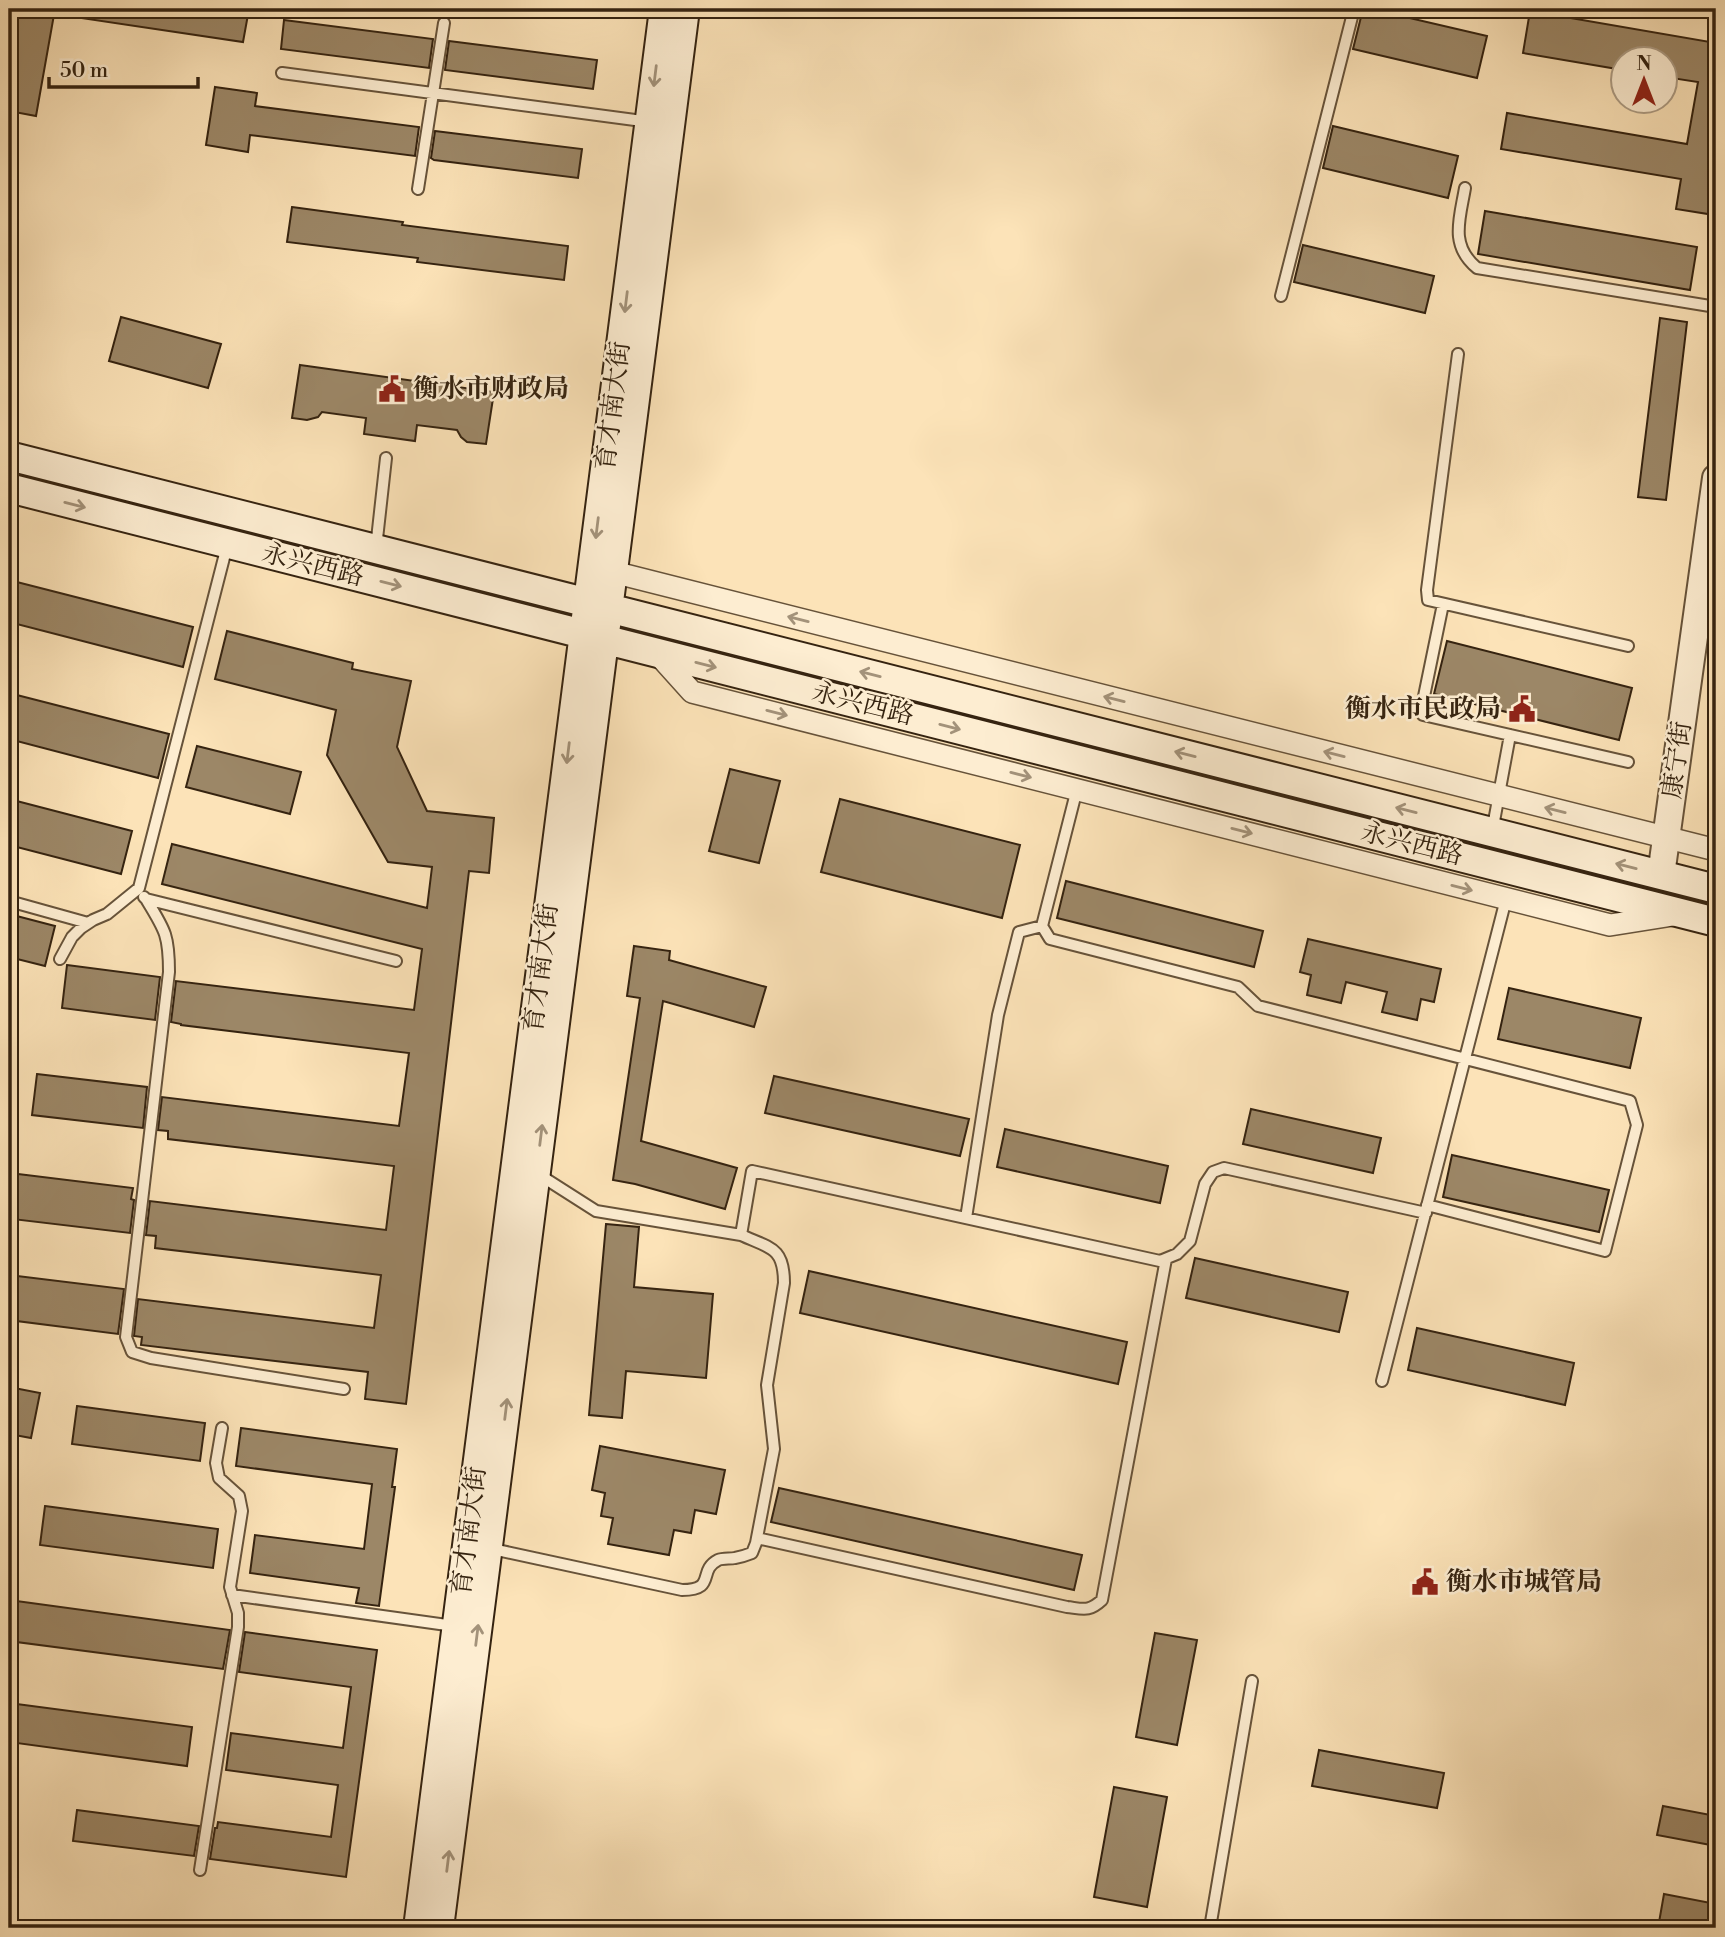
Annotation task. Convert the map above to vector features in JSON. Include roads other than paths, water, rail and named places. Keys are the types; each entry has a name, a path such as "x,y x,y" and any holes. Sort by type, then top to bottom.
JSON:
{"main road":[{"name":"育才南大街","path":"418,1928 456,1626 594,636 649,122 664,9"},
{"name":"育才南大街","path":"598,604 613,572 685,9"},
{"name":"永兴西路","path":"9,456 1716,889"},
{"name":"永兴西路","path":"9,488 1716,922"},
{"name":"育才南大街","path":"439,1928 536,1173 594,636"}],"street":[{"name":"康宁街","path":"1661,875 1716,478"},
{"path":"613,572 1716,850"},
{"path":"656,652 692,692 1610,925 1682,913"}],"lane":[{"path":"657,9 664,9"},
{"path":"1281,296 1354,9"},
{"path":"418,189 444,23"},
{"path":"282,73 649,122"},
{"path":"1465,188 1458,233 1461,248 1477,268 1716,307"},
{"path":"1458,354 1427,590 1428,600 1628,646"},
{"path":"376,548 386,458"},
{"path":"60,959 72,937 139,888 227,543"},
{"path":"1443,604 1422,706 1423,715 1628,762"},
{"path":"1492,832 1510,735"},
{"path":"741,1235 752,1171 1153,1260 1166,1259 1177,1254 1190,1241 1205,1184 1213,1172 1224,1168 1426,1209 1605,1251 1637,1125 1630,1101 1258,1006 1238,987 1050,939 1042,926 1077,789"},
{"path":"139,888 163,926 169,945 169,972 126,1337 132,1352 151,1358 344,1389"},
{"path":"1382,1381 1506,899"},
{"path":"146,900 396,961"},
{"path":"9,901 88,923"},
{"path":"966,1217 998,1015 1019,933 1042,926"},
{"path":"488,1548 682,1590 696,1590 703,1585 709,1568 719,1559 752,1553 774,1449 767,1385 784,1283 781,1257 741,1235 596,1211 536,1173"},
{"path":"757,1538 1067,1607 1092,1609 1102,1600 1166,1259"},
{"path":"200,1870 238,1628 238,1613 230,1587 242,1510 239,1496 219,1478 216,1463 222,1428"},
{"path":"232,1595 456,1626"},
{"path":"1210,1928 1252,1681"}],"place":[{"name":"衡水市财政局","path":"392,389"},
{"name":"衡水市民政局","path":"1522,709"},
{"name":"衡水市城管局","path":"1425,1582"}]}
